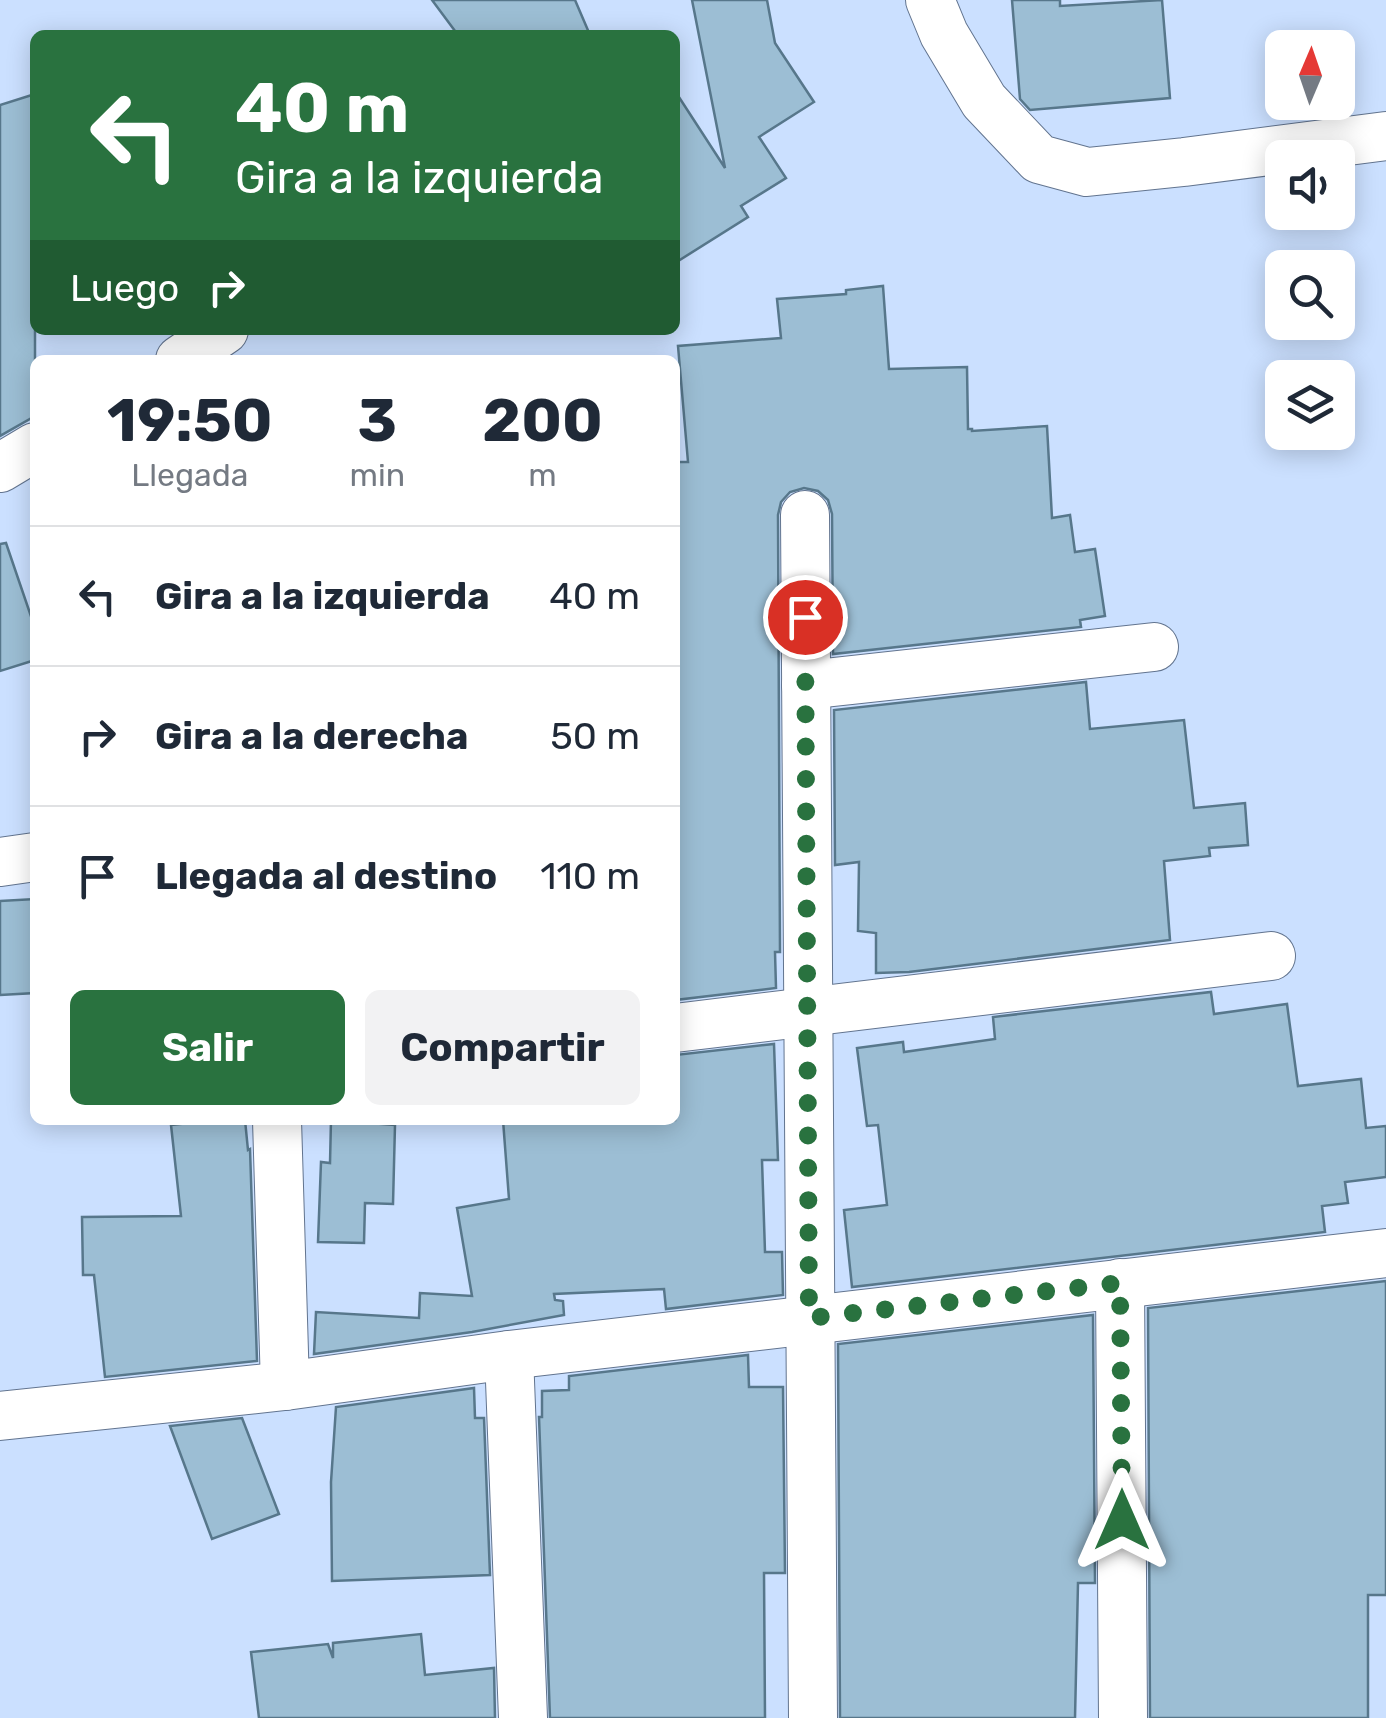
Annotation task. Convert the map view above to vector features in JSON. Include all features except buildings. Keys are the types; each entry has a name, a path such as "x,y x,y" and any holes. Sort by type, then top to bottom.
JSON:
{"street":[{"path":"930,0 944,34 984,101 1039,158 1087,172 1386,136"},
{"path":"187,355 217,335"},
{"path":"0,468 30,451"},
{"path":"804,515 813,1718"},
{"path":"806,685 1154,647"},
{"path":"0,862 30,859"},
{"path":"680,1027 1271,956"},
{"path":"277,1125 286,1386"},
{"path":"0,1416 286,1386 809,1318 1386,1252"},
{"path":"1120,1283 1124,1718"},
{"path":"510,1355 523,1718"}],"route":[{"path":"805,617 809,1318 1120,1283 1122,1520"}]}
